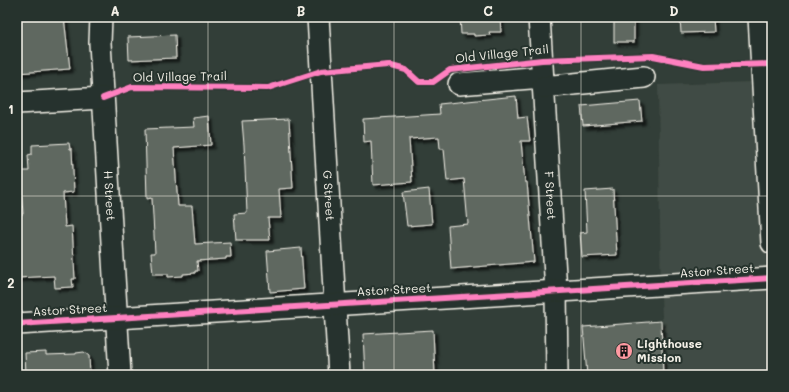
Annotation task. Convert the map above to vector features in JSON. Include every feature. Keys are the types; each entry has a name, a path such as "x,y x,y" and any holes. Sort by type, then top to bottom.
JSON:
{"street":[{"name":"H Street","path":"101,17 100,43 120,375"},
{"name":"G Street","path":"318,17 339,375"},
{"name":"F Street","path":"539,17 556,292 556,375"},
{"path":"759,17 772,243"},
{"path":"459,84 644,77"},
{"path":"17,103 103,98"},
{"name":"Astor Street","path":"17,324 772,278"}],"shaded area":[{"path":"752,82 772,83 772,375 665,375 661,297 658,85"}],"building":[{"path":"17,17 64,17 70,69 18,73"},
{"path":"460,17 500,17 501,32 489,32 490,35 474,36 474,34 461,34"},
{"path":"614,17 634,17 634,42 614,42"},
{"path":"680,17 713,17 714,32 681,33"},
{"path":"175,35 176,58 129,60 128,37"},
{"path":"516,96 518,118 527,117 530,141 521,141 525,182 527,182 534,262 451,269 448,226 468,224 464,179 447,181 444,149 440,149 439,137 409,139 412,182 373,185 371,141 364,142 363,119 440,114 439,104"},
{"path":"640,101 642,121 583,126 581,106"},
{"path":"209,116 211,145 174,148 178,206 192,206 195,244 230,242 231,257 226,257 226,259 197,261 198,271 195,271 195,273 183,274 183,276 168,277 168,274 153,274 151,253 155,253 152,198 147,199 145,129 194,127 193,118"},
{"path":"289,119 293,188 279,189 281,218 268,218 270,240 236,240 234,214 247,213 242,121"},
{"path":"69,143 70,149 72,149 74,192 63,193 65,227 72,226 75,279 72,279 73,287 55,288 54,276 17,278 17,214 23,214 20,171 29,171 28,155 32,154 32,145"},
{"path":"429,189 432,224 407,226 403,192"},
{"path":"613,189 617,255 582,257 580,233 587,232 585,191"},
{"path":"301,248 304,289 270,292 267,251"},
{"name":"Lighthouse Mission","path":"661,321 663,375 587,375 583,327"},
{"path":"433,330 435,375 365,375 363,334"},
{"path":"46,352 46,355 76,354 84,352 89,356 90,375 26,375 25,353"}],"cycle path":[{"name":"Old Village Trail","path":"103,98 132,87 268,88 321,71 388,65 406,70 419,82 433,82 450,70 542,60 653,56 704,66 772,64"},
{"path":"17,324 772,278"}],"place":[{"name":"Lighthouse Mission","path":"624,351"}]}
